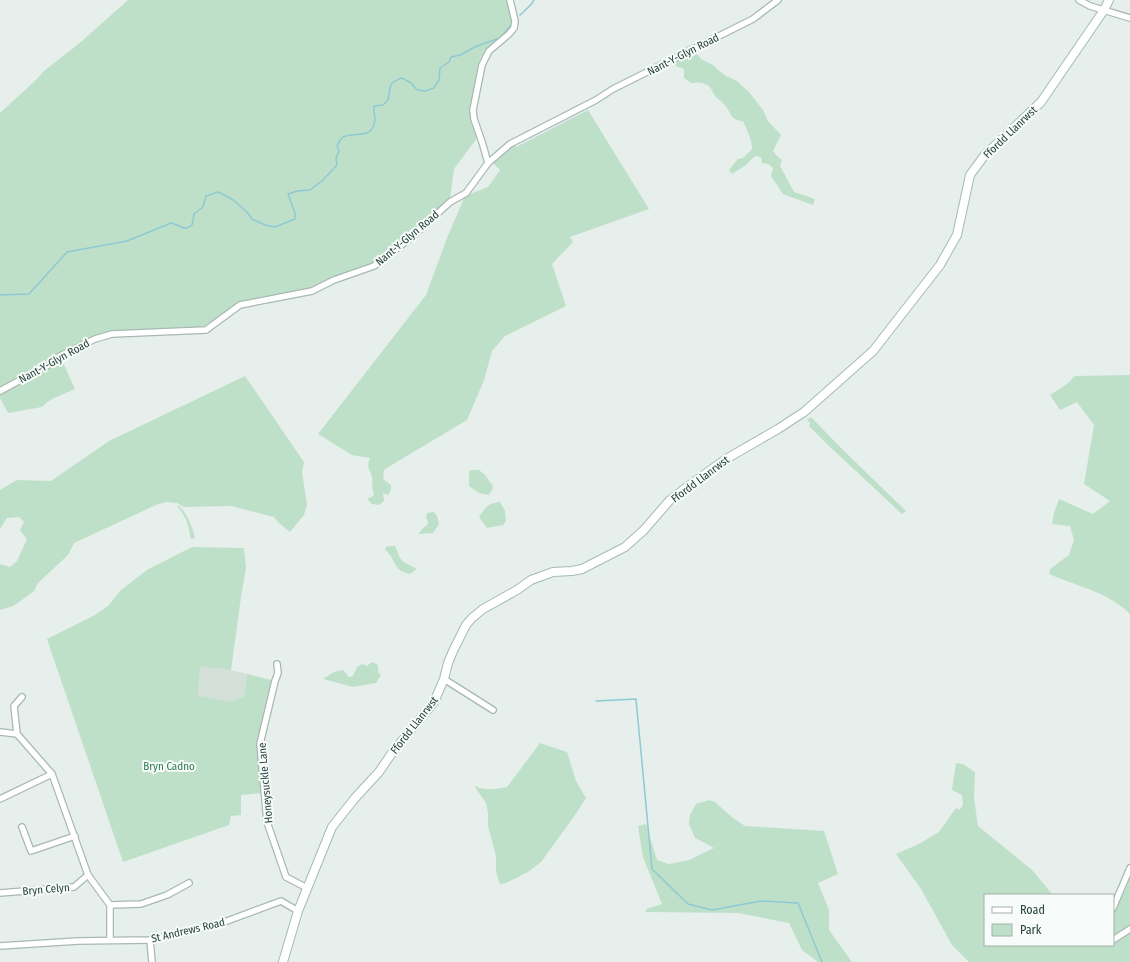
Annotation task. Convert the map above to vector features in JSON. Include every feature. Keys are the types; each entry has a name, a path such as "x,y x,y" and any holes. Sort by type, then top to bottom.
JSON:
{"main road":[{"name":"Ffordd Llanrwst","path":"283,962 298,911 332,827 434,702 444,679 453,651 466,625 472,618 483,609 517,590 531,580 553,572 582,569 625,548 644,530 669,501 726,459 804,412 873,350 940,265 957,235 970,175 984,156 1041,102 1104,10 1109,0"}],"street":[{"path":"488,163 474,119 473,110 482,65 489,51 514,28 515,21 510,0"},
{"name":"Nant-Y-Glyn Road","path":"0,391 50,364 60,356 95,339 112,334 206,330 240,306 312,291 334,280 374,266 414,236 450,202 466,193 488,163 510,144 596,100 613,89 753,19 778,0"},
{"path":"1079,0 1090,6 1130,18"},
{"name":"Honeysuckle Lane","path":"278,664 278,673 260,744 267,822 286,877 307,888"},
{"path":"444,679 493,710"},
{"path":"22,697 14,706 17,734 52,774 88,875 110,905 110,940"},
{"path":"0,732 17,734"},
{"path":"0,799 52,774"},
{"path":"22,827 30,851 74,836"},
{"path":"1114,906 1130,868"},
{"name":"Bryn Celyn","path":"0,893 74,887 88,875"},
{"path":"110,905 141,904 167,895 189,883"},
{"name":"St Andrews Road","path":"0,946 78,941 150,940 219,924 281,901 298,911"},
{"path":"1114,939 1130,929"},
{"path":"150,940 152,962"}],"shaded area":[{"path":"199,665 247,674 244,696 232,702 198,697"}],"green space":[{"path":"128,0 510,0 514,28 500,42 493,44 481,57 478,65 470,113 471,123 477,138 454,169 450,199 410,236 375,263 312,289 253,300 232,307 207,325 200,327 121,330 107,332 70,347 73,349 60,356 75,389 54,398 42,407 8,413 0,398 0,394 50,364 49,362 0,389 0,113 44,71 81,42"},
{"path":"690,45 697,50 697,54 701,59 713,65 726,76 737,81 749,92 763,110 768,121 781,135 773,151 782,160 780,166 794,192 815,199 813,205 783,194 771,176 773,168 768,164 762,163 761,157 755,156 746,165 732,174 729,170 738,159 743,158 752,149 750,139 743,121 733,117 726,106 715,96 709,86 696,82 691,83 684,78 684,69 676,66 669,55 681,56 682,49"},
{"path":"588,110 649,209 570,237 573,242 552,264 566,306 505,336 492,351 484,380 467,420 384,470 383,479 391,485 391,490 388,495 383,493 384,501 379,505 372,504 367,499 373,496 374,493 372,487 372,477 368,466 370,458 352,455 318,434 426,295 447,238 465,196 488,187 500,170 491,161 514,143 516,147"},
{"path":"1130,375 1130,614 1122,606 1092,590 1049,574 1050,569 1069,555 1074,540 1070,526 1052,524 1059,499 1093,514 1110,501 1084,484 1094,425 1077,402 1060,410 1050,395 1067,384 1075,376"},
{"path":"245,376 304,462 302,472 307,504 304,515 290,532 274,517 231,506 184,507 177,503 166,502 156,505 74,543 68,555 38,583 34,591 13,606 0,610 0,564 10,567 17,561 27,539 20,530 24,522 19,517 7,518 0,529 0,490 17,480 51,481 109,441"},
{"path":"811,417 906,511 902,514 829,446 809,426 810,423 807,420"},
{"path":"470,470 479,470 485,475 493,486 489,495 479,493 469,486"},
{"path":"500,502 505,511 506,521 503,525 487,528 479,517 487,506"},
{"path":"177,506 182,509 187,517 195,538 191,539 188,525"},
{"path":"434,512 437,516 439,524 433,533 418,534 427,525 427,513"},
{"path":"395,546 400,558 404,562 417,569 410,574 399,570 385,549 386,547"},
{"name":"Bryn Cadno","path":"193,547 244,548 246,568 231,670 200,666 198,696 232,702 244,696 247,674 275,681 260,744 264,793 241,795 241,815 231,816 229,825 123,862 47,639 95,615 108,606 121,590 147,570"},
{"path":"372,662 378,665 378,672 381,675 376,683 353,687 323,679 334,672 343,670 349,677 353,676 357,667 362,664 367,666"},
{"path":"540,743 567,752 576,781 586,798 541,862 528,872 506,883 500,884 496,872 496,856 488,826 486,803 475,786 487,789 507,787"},
{"path":"956,763 963,764 975,772 974,798 978,826 1032,870 1052,894 984,894 984,946 1114,946 1114,904 1123,895 1130,879 1130,962 969,962 952,945 921,889 896,854 919,844 939,832 956,808 959,810 963,805 962,795 952,790"},
{"path":"709,800 715,802 733,818 745,826 824,831 838,874 818,883 829,910 829,930 852,962 818,962 802,950 789,923 738,913 645,912 647,909 662,904 643,857 638,826 646,824 657,860 669,864 689,860 714,848 695,838 689,824 690,815 696,804"}],"waterway":[{"path":"520,15 534,0"},
{"path":"0,295 29,294 67,252 127,241 171,223 184,228 189,227 192,225 194,214 203,207 206,196 218,192 232,199 247,212 252,219 265,225 275,227 295,219 295,213 288,194 297,191 310,190 322,181 337,165 336,158 339,151 337,146 342,138 371,131 375,119 374,106 383,105 388,100 390,86 394,82 402,78 411,83 417,90 425,91 434,88 439,80 440,68 449,62 451,57 460,55 477,46 500,38 513,23"},
{"path":"596,701 636,699 652,869 688,904 712,910 761,901 798,903 822,962"}]}
